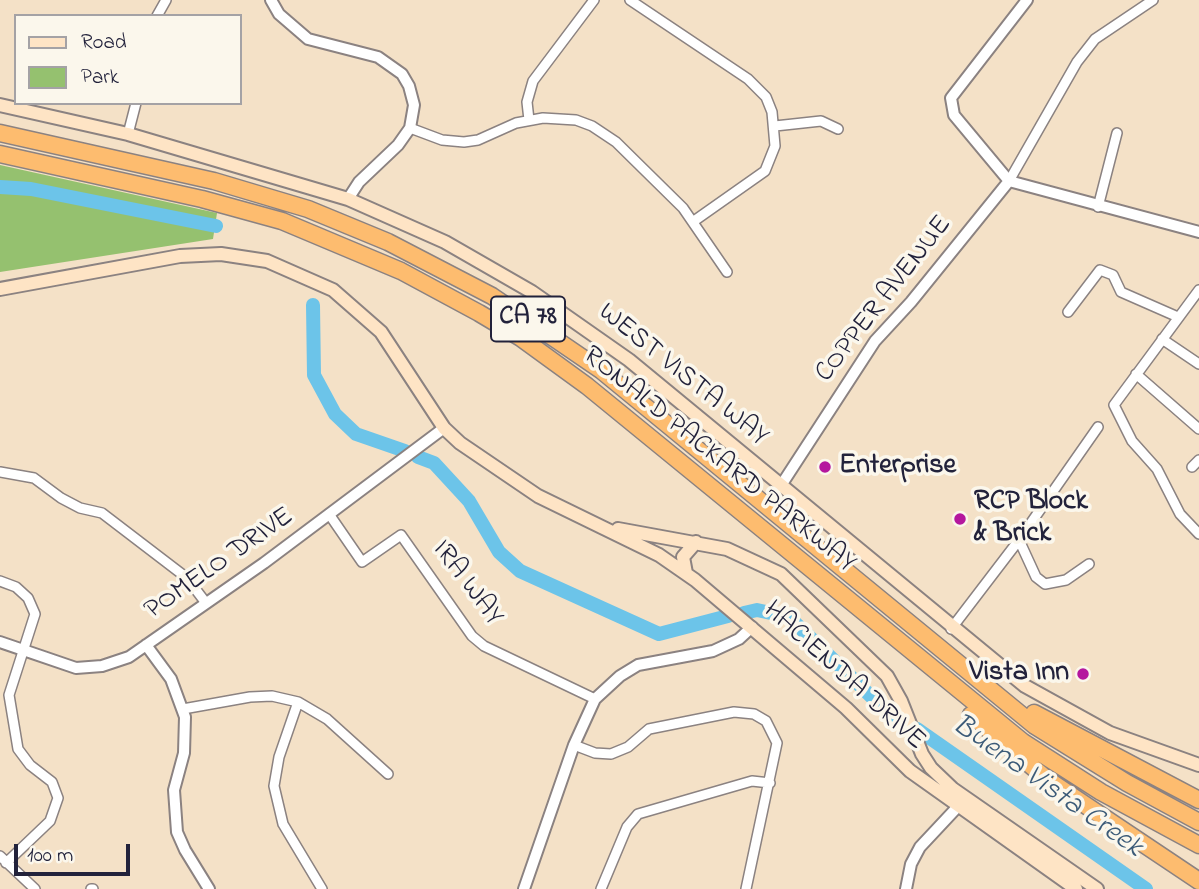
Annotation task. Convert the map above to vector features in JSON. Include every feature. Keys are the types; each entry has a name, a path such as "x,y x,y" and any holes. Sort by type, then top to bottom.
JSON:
{"highway":[{"name":"RONALD PACKARD PARKWAY","path":"0,133 258,193 358,229 463,279 521,314 602,371 966,673 1070,749 1199,822"},
{"name":"RONALD PACKARD PARKWAY","path":"0,154 202,199 282,221 359,251 434,288 521,338 579,380 990,718 1060,767 1199,845"},
{"path":"929,669 960,705 1018,757 1084,806 1199,881"},
{"path":"966,673 1064,731 1199,800"}],"main road":[{"name":"WEST VISTA WAY","path":"0,105 128,134 348,199 445,242 541,299 629,360 951,629 1025,686 1059,707 1122,738 1199,765"},
{"name":"HACIENDA DRIVE","path":"0,289 180,256 221,254 267,261 324,285 366,316 381,332 444,428 482,460 570,513 649,550 686,573 846,708 911,771 1097,889"},
{"name":"HACIENDA DRIVE","path":"570,513 624,531 727,549 781,575 874,661 897,692 922,754 931,768 963,802 1076,889"},
{"path":"686,573 683,557 696,542"}],"street":[{"path":"271,0 279,14 308,39 378,57 402,74 412,94 413,117 410,128 398,145 359,182 348,199"},
{"path":"528,120 527,102 533,81 594,0"},
{"path":"630,0 757,88 766,97 775,126 775,146 765,171 694,221"},
{"path":"1027,0 951,98 954,115 1009,181 1098,207 1199,231"},
{"path":"1009,181 1077,62 1095,39 1153,0"},
{"path":"128,134 135,105"},
{"path":"410,128 442,140 464,142 478,140 528,120 576,120 604,133 694,221 727,272"},
{"path":"775,126 821,121 838,130"},
{"path":"1098,207 1117,133"},
{"name":"COPPER AVENUE","path":"780,487 875,341 911,302 1009,181"},
{"path":"1069,312 1100,270 1112,275 1121,292 1178,317"},
{"path":"1199,290 1114,405 1132,441 1157,469 1180,514 1199,534"},
{"path":"1162,339 1199,364"},
{"path":"1136,374 1199,429"},
{"path":"951,629 1019,541 1098,427"},
{"name":"POMELO DRIVE","path":"0,642 76,668 102,666 129,657 444,428"},
{"path":"0,472 34,478 80,508 102,513 187,578 206,603"},
{"name":"IRA WAY","path":"329,514 362,562 401,535 472,636 484,646 595,699"},
{"path":"1019,541 1036,577 1045,584 1066,580 1089,564"},
{"path":"0,580 16,587 28,598 34,614 25,651 4,693 18,749 30,765 52,782 58,798 50,821 3,859 35,889"},
{"path":"524,889 574,745 595,699 620,676 638,665 713,651 739,639 752,627"},
{"path":"146,645 171,679 183,709 184,753 174,790 177,832 209,889"},
{"path":"183,709 250,697 272,696 298,702 327,719 388,774"},
{"path":"298,702 279,757 275,786 283,824 322,889"},
{"path":"574,745 595,753 611,754 628,747 649,729 734,712 754,714 771,728 777,743 746,889"},
{"path":"601,889 627,827 638,814 752,781 770,783"},
{"path":"906,889 911,864 920,847 963,802"}],"green space":[{"path":"0,165 217,213 213,239 0,272"}],"waterway":[{"name":"Buena Vista Creek","path":"0,187 31,189 216,226"},
{"name":"Buena Vista Creek","path":"313,305 314,375 335,414 356,434 405,451"},
{"name":"Buena Vista Creek","path":"418,457 434,463 469,501 499,552 520,571 659,634 728,616"},
{"name":"Buena Vista Creek","path":"744,613 757,610 789,617 882,707 906,723"},
{"name":"Buena Vista Creek","path":"917,729 1146,889"}],"place":[{"name":"Enterprise","path":"825,467"},
{"name":"RCP Block & Brick","path":"960,519"},
{"name":"Vista Inn","path":"1083,674"}]}
